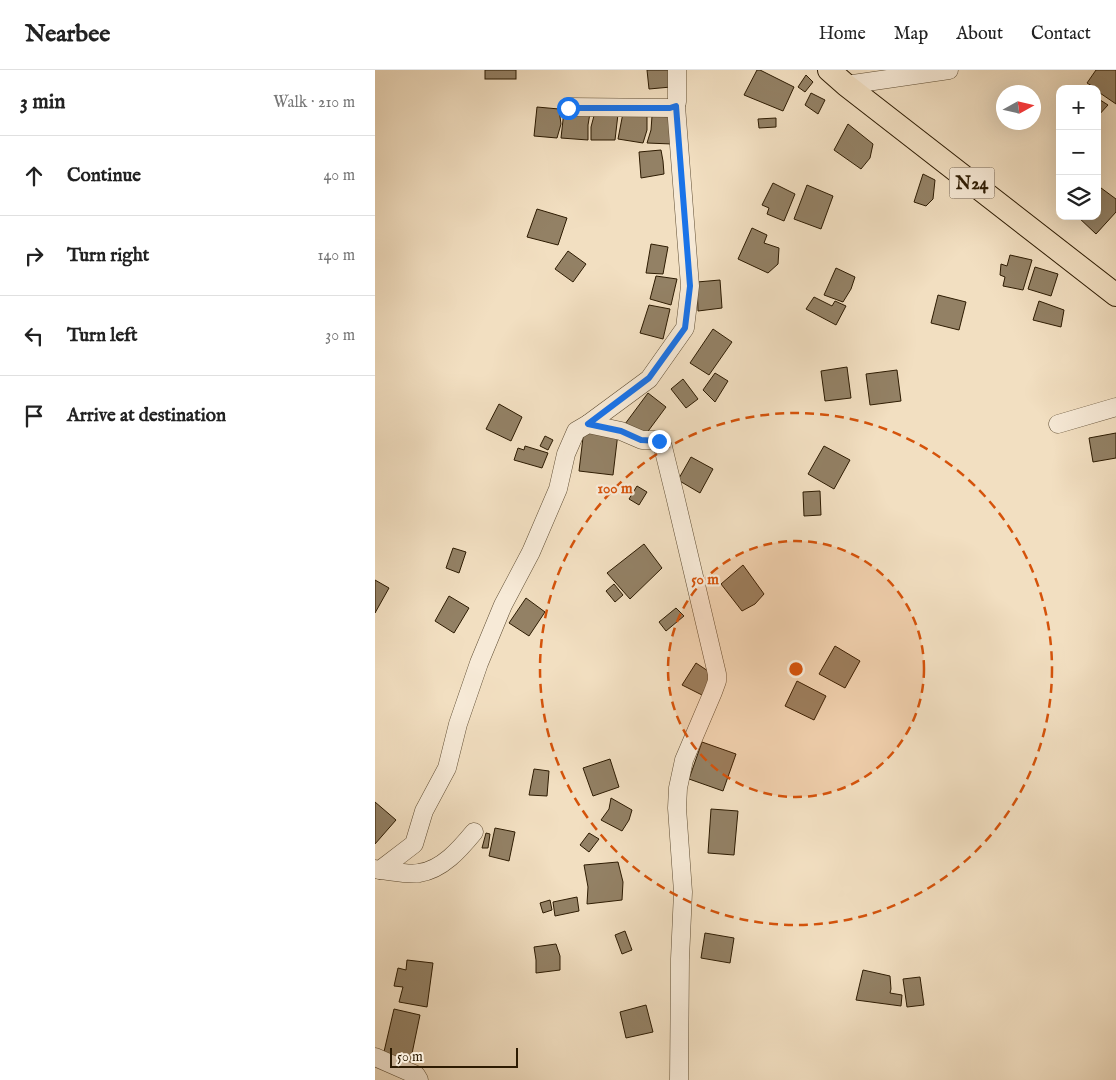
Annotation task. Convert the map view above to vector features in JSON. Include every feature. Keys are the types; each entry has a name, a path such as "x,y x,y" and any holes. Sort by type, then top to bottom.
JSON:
{"main road":[{"name":"N24","path":"829,70 1116,295"}],"street":[{"path":"377,870 414,844 424,811 447,768 458,724 479,663 503,605 531,552 558,489 566,454 576,431 649,378 685,328 690,286 676,106 677,70"},
{"path":"846,85 949,70"},
{"path":"568,108 670,108 676,106"},
{"path":"1058,424 1116,407"},
{"path":"588,424 621,431 641,440 657,440 660,442 675,496 717,674 717,681 713,692 684,760 678,788 677,808 683,892 680,959 679,1080"},
{"path":"377,870 419,873 436,867 462,846 474,832"},
{"path":"375,1058 416,1075 419,1080"}],"building":[{"path":"485,70 516,70 516,79 485,79"},
{"path":"647,70 670,70 671,87 649,89"},
{"path":"757,70 794,87 783,111 744,95"},
{"path":"1096,70 1116,70 1116,104 1101,94 1101,85 1090,85 1087,83"},
{"path":"806,75 813,82 805,92 798,87"},
{"path":"811,93 825,100 818,114 805,105"},
{"path":"1101,101 1108,105 1101,113"},
{"path":"537,107 559,109 561,124 557,138 534,136"},
{"path":"564,111 590,113 588,140 561,138"},
{"path":"595,112 618,114 615,140 591,140 591,127"},
{"path":"623,113 647,116 647,130 643,143 618,139"},
{"path":"652,116 675,117 672,144 647,143 651,130"},
{"path":"776,118 776,127 759,128 758,119"},
{"path":"848,124 873,144 870,158 861,169 834,150"},
{"path":"661,150 664,174 641,178 639,152"},
{"path":"923,174 935,180 933,199 926,206 914,202"},
{"path":"773,183 795,194 784,221 767,214 769,208 762,205"},
{"path":"807,185 833,196 821,229 794,219"},
{"path":"1101,188 1116,199 1116,212 1096,234 1081,220 1101,220"},
{"path":"537,209 567,218 558,245 527,237"},
{"path":"752,228 767,235 764,243 779,248 778,264 768,273 738,259"},
{"path":"651,244 668,247 663,274 646,273"},
{"path":"568,251 586,264 573,282 555,269"},
{"path":"1010,255 1032,260 1023,290 1003,286 1005,277 1000,275 1001,264 1007,266"},
{"path":"1035,267 1058,274 1051,296 1028,289"},
{"path":"836,268 855,277 851,289 843,302 824,295"},
{"path":"656,276 677,279 671,305 650,299"},
{"path":"720,280 722,308 698,311 697,282"},
{"path":"938,295 966,302 959,330 931,323"},
{"path":"814,297 832,306 835,301 846,306 836,325 806,309"},
{"path":"1039,301 1064,310 1061,327 1033,320"},
{"path":"649,305 670,309 663,339 640,333"},
{"path":"713,329 732,342 709,375 690,363"},
{"path":"847,367 851,398 825,401 821,371"},
{"path":"897,370 901,401 870,405 866,374"},
{"path":"715,373 728,381 715,402 703,390"},
{"path":"683,379 698,399 686,408 671,389"},
{"path":"648,393 666,407 643,438 625,424"},
{"path":"499,404 522,417 511,441 486,429"},
{"path":"584,429 618,433 613,475 579,471"},
{"path":"1116,433 1116,458 1093,462 1089,438"},
{"path":"545,436 553,440 548,450 540,446"},
{"path":"525,446 548,453 542,468 514,460 518,448 524,450"},
{"path":"824,446 850,460 834,489 808,474"},
{"path":"691,457 713,469 700,493 678,480"},
{"path":"637,486 647,492 639,505 629,499"},
{"path":"820,491 821,515 804,516 803,492"},
{"path":"644,544 662,568 630,599 607,573"},
{"path":"453,548 466,552 459,573 446,568"},
{"path":"743,565 764,594 755,604 742,611 721,584"},
{"path":"375,580 389,588 375,613"},
{"path":"614,584 623,595 615,602 606,591"},
{"path":"449,596 469,608 454,633 435,621"},
{"path":"526,598 545,612 529,636 509,623"},
{"path":"676,608 684,616 666,631 659,622"},
{"path":"835,646 860,661 845,688 819,674"},
{"path":"696,663 714,675 702,695 682,685"},
{"path":"797,681 826,696 814,720 785,706"},
{"path":"702,742 736,754 723,791 689,779"},
{"path":"610,759 619,787 593,796 583,768"},
{"path":"534,769 549,771 547,796 529,795"},
{"path":"611,798 632,810 629,820 622,831 601,820 609,809"},
{"path":"375,802 396,820 375,844"},
{"path":"711,809 738,811 734,855 708,853"},
{"path":"495,828 515,832 509,861 489,856"},
{"path":"486,833 490,834 488,848 482,848"},
{"path":"589,833 599,839 589,852 580,845"},
{"path":"618,862 623,882 622,900 587,904 588,887 584,865"},
{"path":"577,897 579,911 555,916 553,902"},
{"path":"550,900 552,910 543,913 540,903"},
{"path":"625,931 632,950 622,954 615,935"},
{"path":"705,933 734,938 730,963 701,958"},
{"path":"556,944 560,956 560,970 536,973 534,947"},
{"path":"407,960 433,963 427,1007 399,1002 403,987 394,986 398,968 406,970"},
{"path":"863,970 890,976 890,993 902,995 901,1006 856,1000"},
{"path":"920,977 924,1005 907,1007 903,979"},
{"path":"646,1005 653,1032 626,1038 620,1012"},
{"path":"394,1009 420,1015 409,1068 383,1056"}],"route":[{"path":"568,108 673,108 676,106 690,286 685,328 649,378 588,424 621,431 641,440 659,441"}]}
